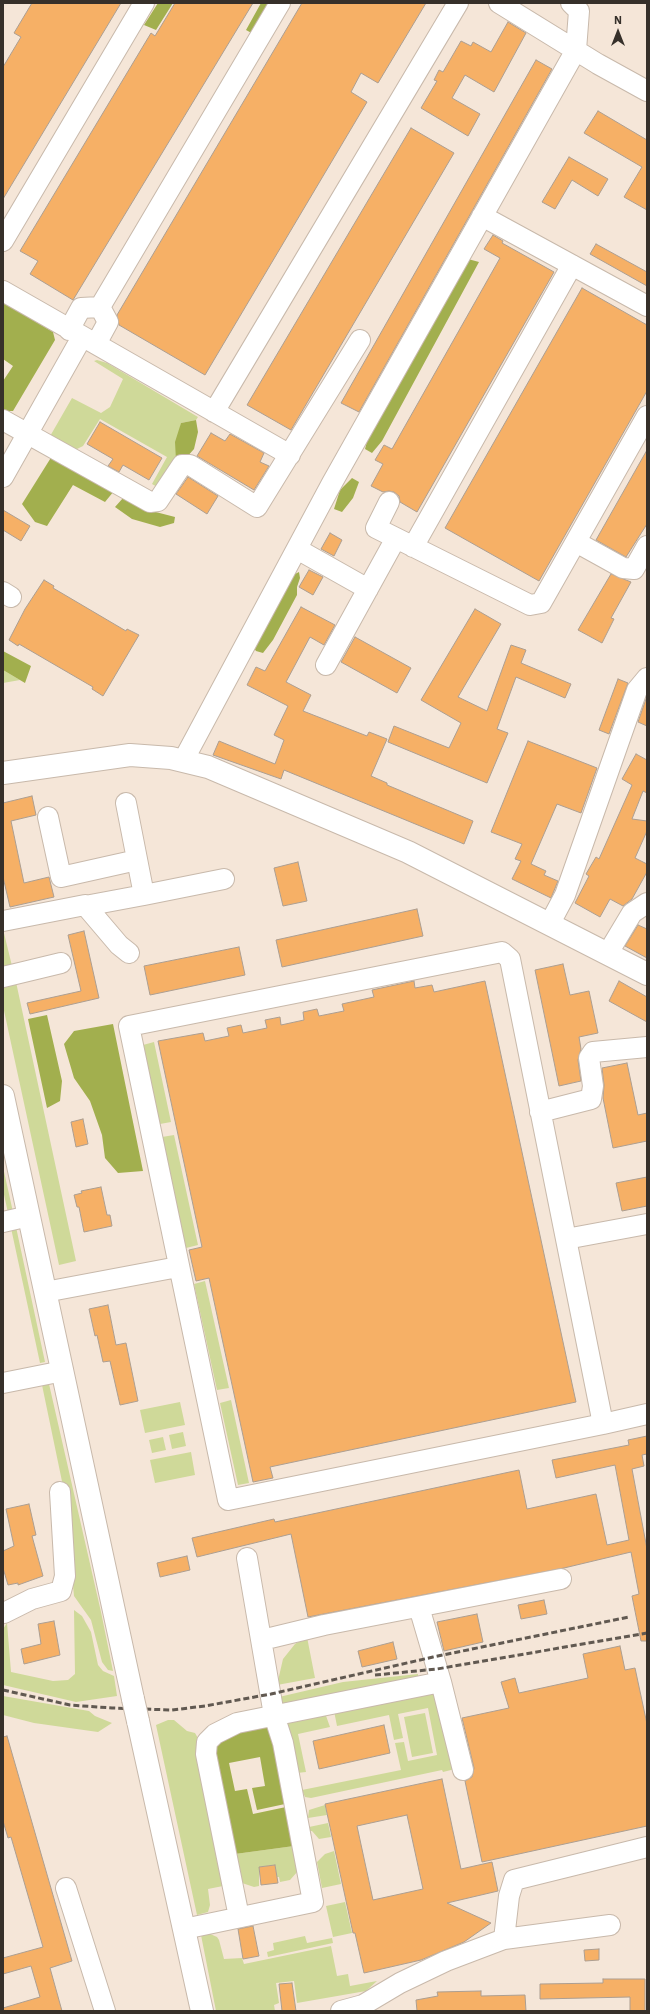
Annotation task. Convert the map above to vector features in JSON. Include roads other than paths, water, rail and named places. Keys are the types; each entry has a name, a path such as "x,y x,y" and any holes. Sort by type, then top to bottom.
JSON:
{"main road":[{"path":"3,773 130,756 171,758 216,770 408,852 550,923 647,974"},
{"path":"3,1096 202,2011"}],"street":[{"path":"3,241 144,3"},
{"path":"100,307 280,3"},
{"path":"214,412 458,3"},
{"path":"499,3 647,91"},
{"path":"183,761 297,549 576,50 579,6"},
{"path":"482,216 647,306"},
{"path":"326,665 368,589 404,542 572,265"},
{"path":"3,291 290,455"},
{"path":"82,337 81,308 100,307"},
{"path":"3,477 82,337 108,322 100,307"},
{"path":"3,420 27,435 150,502 158,501 182,465 190,465 257,507 360,340"},
{"path":"389,502 376,528 530,605 541,603 644,429"},
{"path":"576,542 623,568 634,569 647,546"},
{"path":"297,549 368,589"},
{"path":"550,923 565,895 637,690 647,678"},
{"path":"126,803 144,895"},
{"path":"48,817 61,877 137,860"},
{"path":"3,920 224,879"},
{"path":"85,906 119,945 130,953"},
{"path":"608,954 642,913"},
{"path":"602,1424 510,958 502,952 129,1026 178,1267 228,1500 602,1424 647,1414"},
{"path":"3,977 60,963"},
{"path":"540,1112 591,1099 594,1086 589,1058 593,1052 647,1047"},
{"path":"3,1222 29,1216"},
{"path":"566,1239 647,1224"},
{"path":"45,1292 178,1267"},
{"path":"3,1383 63,1371"},
{"path":"4,1613 32,1599 61,1591 65,1576 60,1492"},
{"path":"184,1929 313,1902 283,1743 274,1715 248,1558"},
{"path":"262,1640 324,1625 561,1579"},
{"path":"419,1607 441,1682 463,1770"},
{"path":"239,1918 206,1754 207,1742 215,1734 238,1723 441,1682"},
{"path":"504,1939 509,1896 514,1880 647,1846"},
{"path":"66,1888 105,2011"},
{"path":"341,2011 363,2005 400,1983 446,1961 504,1939 610,1925"}],"railway":[{"path":"3,1690 70,1705 172,1710 205,1706 271,1694 433,1657 629,1617"},
{"path":"375,1675 437,1669 647,1633"}]}
